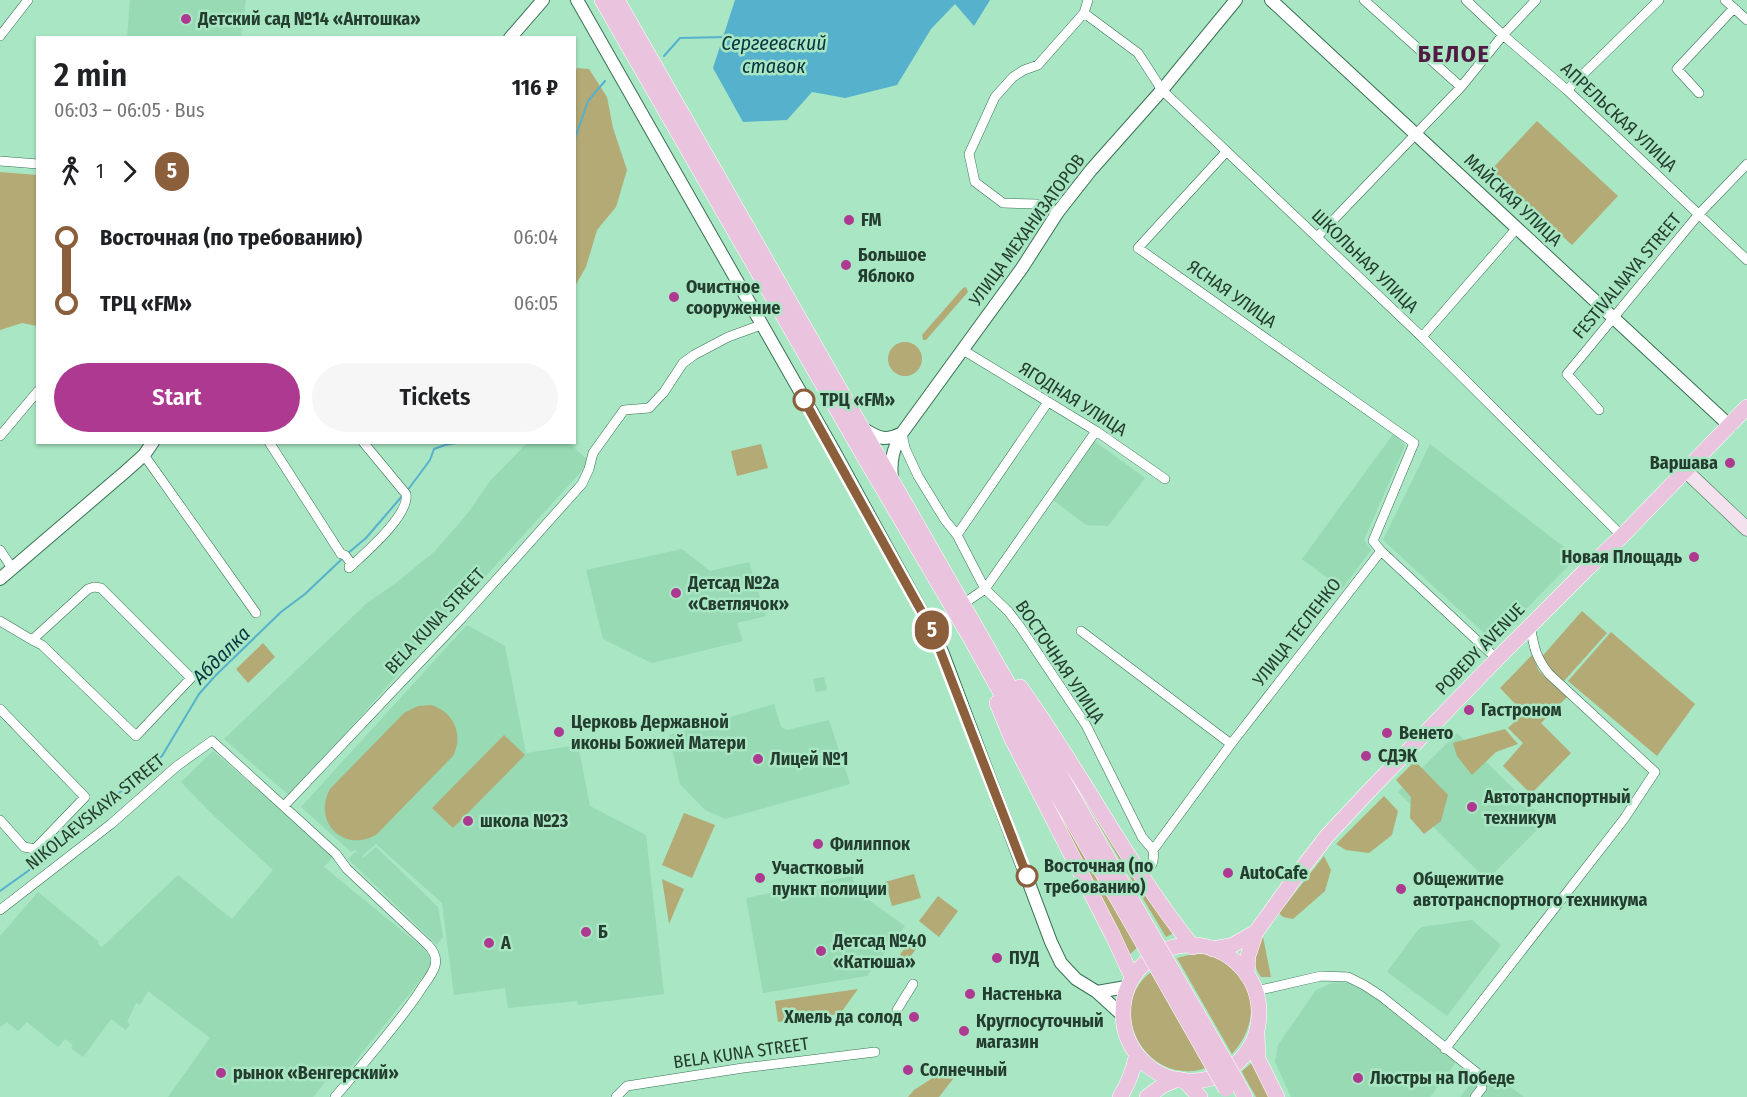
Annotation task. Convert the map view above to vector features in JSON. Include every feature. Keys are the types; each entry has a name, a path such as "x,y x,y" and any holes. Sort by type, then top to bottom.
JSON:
{"main road":[{"path":"602,0 971,639 1053,787 1144,933"},
{"path":"617,0 988,647 1231,1089 1245,1097"},
{"name":"POBEDY AVENUE","path":"1247,975 1248,956 1256,932 1328,836 1530,625 1623,536 1747,407"},
{"path":"1686,471 1747,529"},
{"path":"971,639 1011,737 1113,936 1129,982"},
{"path":"988,647 1046,722 1141,874 1193,947"},
{"name":"POBEDY AVENUE","path":"1211,949 1233,945 1256,932"},
{"path":"1257,1033 1246,1054 1223,1071 1205,1078 1181,1079 1162,1074 1137,1054 1127,1038 1121,1014 1129,982 1141,966 1157,955 1178,948 1211,949 1229,958 1247,975 1256,991 1259,1011 1258,1059 1276,1097"},
{"path":"1120,1097 1128,1086 1137,1054"},
{"path":"1146,1097 1162,1086 1181,1079"},
{"path":"1181,1079 1200,1097"}],"street":[{"path":"0,36 28,0"},
{"path":"512,36 543,0"},
{"path":"577,0 834,452 933,632 1061,963 1076,979 1096,992 1121,1014"},
{"path":"1058,212 1037,204 1003,203 975,182 969,154 999,92 1013,77 1038,65 1084,13 1088,0"},
{"name":"УЛИЦА МЕХАНИЗАТОРОВ","path":"893,483 891,458 902,434 1022,268 1058,212 1236,0"},
{"name":"МАЙСКАЯ УЛИЦА","path":"1271,0 1730,426"},
{"path":"1364,0 1461,87"},
{"name":"АПРЕЛЬСКАЯ УЛИЦА","path":"1466,0 1567,90 1747,260"},
{"path":"1317,237 1461,87 1503,35 1536,0"},
{"path":"1567,90 1659,0"},
{"path":"1725,0 1747,20"},
{"path":"1700,93 1677,69 1734,8"},
{"name":"ШКОЛЬНАЯ УЛИЦА","path":"1084,13 1138,53 1162,90 1422,337 1623,536"},
{"name":"ЯСНАЯ УЛИЦА","path":"1226,152 1138,248 1414,443 1373,541 1381,551"},
{"path":"0,161 36,164"},
{"name":"FESTIVALNAYA STREET","path":"1599,410 1567,374 1699,214 1747,164"},
{"path":"1422,337 1517,228"},
{"path":"336,1097 400,1020 434,969 435,955 433,949 347,869 336,854 284,806 462,618 582,484 590,469 593,453 624,410 649,408 664,393 683,363 728,337 761,325"},
{"name":"ЯГОДНАЯ УЛИЦА","path":"963,350 1096,431 1165,479"},
{"path":"0,436 36,393"},
{"path":"957,535 1048,402"},
{"path":"862,428 885,439 902,434"},
{"path":"963,604 985,589 1096,431"},
{"name":"ВОСТОЧНАЯ УЛИЦА","path":"902,434 905,448 918,476 957,535 985,589 1008,611 1021,628 1086,725 1142,837 1153,850"},
{"path":"0,579 125,472 144,455 152,444"},
{"path":"270,444 345,557 349,568 390,528 407,502 405,493 365,444"},
{"path":"144,455 256,613"},
{"path":"0,550 12,568"},
{"path":"1381,551 1497,659"},
{"name":"УЛИЦА ТЕСЛЕНКО","path":"1141,874 1153,865 1153,850 1231,744 1381,551"},
{"path":"0,621 32,640 42,645 136,736 190,678 101,588 88,589 32,640"},
{"path":"1445,1049 1616,829 1655,772 1549,674 1539,661 1530,625"},
{"path":"1081,631 1231,744"},
{"path":"0,709 84,796 38,847 33,849 24,847 0,820"},
{"name":"NIKOLAEVSKAYA STREET","path":"0,910 111,824 177,766 212,741 284,806"},
{"path":"1256,991 1321,976 1348,978 1364,985 1381,996 1480,1077 1482,1088 1475,1097"},
{"path":"1096,992 1129,982"},
{"path":"897,1010 913,984"},
{"name":"BELA KUNA STREET","path":"616,1097 627,1086 875,1052"}],"shaded area":[{"name":"Детский сад №14 «Антошка»","path":"130,0 246,0 241,36 127,36"},
{"path":"577,68 589,69 607,97 613,128 627,170 616,207 597,230 586,267 576,284"},
{"path":"1537,121 1618,196 1572,245 1491,170"},
{"path":"0,172 36,175 36,326 22,323 0,330"},
{"path":"966,287 968,292 926,340 923,340 922,335"},
{"path":"905,342 917,347 922,359 917,371 905,376 893,371 888,359 893,347"},
{"path":"1394,433 1405,446 1364,540 1371,550 1342,589 1302,559"},
{"path":"1093,440 1145,478 1108,526 1086,525 1049,497"},
{"path":"526,444 570,444 590,462 290,796 224,739 367,603 435,551 468,513 490,481"},
{"path":"761,444 768,468 737,476 731,451"},
{"path":"1430,444 1577,557 1494,642 1383,540"},
{"name":"Детсад №2а «Светлячок»","path":"682,549 710,571 749,562 766,616 737,623 743,641 652,663 603,639 586,570"},
{"path":"1582,611 1607,633 1564,681 1539,660"},
{"name":"школа №23","path":"467,625 505,646 526,753 578,745 590,806 646,835 664,994 578,1005 577,1001 508,1008 505,988 454,995 442,903 376,844 362,856 363,858 376,847 438,907 443,937 437,945 348,859 355,852 359,854 355,850 351,852 301,807"},
{"path":"1611,632 1695,704 1657,756 1568,681"},
{"path":"263,643 275,657 248,683 236,669"},
{"path":"1532,655 1539,671 1567,697 1541,723 1571,753 1531,794 1503,766 1523,743 1508,728 1524,713 1500,688"},
{"path":"824,677 827,690 816,692 813,679"},
{"name":"Лицей №1","path":"774,704 781,727 787,730 829,720 850,784 725,819 705,810 680,784 669,735"},
{"path":"431,705 446,713 455,725 457,740 453,756 376,835 364,840 353,840 334,831 325,813 325,801 330,789 404,713 418,706"},
{"path":"1505,729 1518,744 1496,752 1472,775 1457,756 1453,743"},
{"name":"Автотранспортный техникум","path":"1457,733 1546,821 1487,880 1398,792"},
{"path":"504,735 525,755 453,828 432,808"},
{"path":"1018,735 1139,946 1128,956"},
{"path":"1046,736 1176,932 1166,937"},
{"path":"213,751 334,856 324,867 428,952 431,967 341,1079 334,1079 330,1076 313,1097 168,1097 210,1038 148,991 140,1005 136,1003 127,1022 130,1024 126,1030 111,1019 83,1057 71,1048 73,1045 65,1039 58,1047 27,1022 18,1031 7,1022 0,1027 0,936 38,892 99,942 98,944 102,947 178,875 232,919 273,870 181,782"},
{"path":"1415,761 1448,795 1441,821 1424,834 1410,818 1411,797 1396,780"},
{"path":"1384,796 1398,811 1392,835 1369,853 1346,850 1336,844"},
{"path":"684,813 715,825 692,878 662,865"},
{"path":"1324,856 1331,870 1325,891 1293,919 1283,917 1279,913"},
{"path":"914,874 921,898 892,906 885,882"},
{"name":"Детсад №40 «Катюша»","path":"852,876 856,891 905,926 867,976 763,993 746,898"},
{"path":"662,879 684,889 669,924"},
{"path":"938,896 958,911 939,937 919,921"},
{"path":"1472,920 1501,945 1447,1016 1387,972 1422,927"},
{"path":"919,933 923,941 908,959 903,959 900,956 901,953"},
{"path":"1263,937 1271,977 1261,977 1255,964 1256,940"},
{"path":"1193,954 1208,954 1222,960 1239,975 1246,986 1250,997 1250,1020 1246,1032 1232,1054 1177,958"},
{"path":"1154,970 1209,1067 1186,1071 1166,1067 1150,1056 1138,1041 1132,1022 1131,1003 1139,985"},
{"path":"1348,982 1364,988 1456,1062 1430,1097 1291,1097 1275,1062 1278,1045 1316,990 1332,983"},
{"path":"858,989 840,1014 778,1022 775,1001"},
{"path":"1254,1061 1273,1097 1256,1097 1243,1074 1242,1071"},
{"path":"951,1066 960,1070 939,1097 908,1097 914,1090"},
{"path":"1484,1068 1524,1097 1460,1097"}],"water":[{"name":"Сергеевский ставок","path":"735,0 990,0 974,26 955,4 931,29 897,85 845,98 812,92 787,120 743,122 713,68"}],"waterway":[{"path":"664,56 680,38 726,37"},
{"name":"Абдалка","path":"576,135 588,101 605,81"},
{"name":"Абдалка","path":"407,491 430,460 434,449 450,444"},
{"name":"Абдалка","path":"347,554 366,538 403,495"},
{"name":"Абдалка","path":"0,891 28,871 162,756 199,694 215,676 281,612 305,594 343,558"}],"bus line":[{"name":"5","path":"804,400 933,632 1027,876"}],"place":[{"name":"Детский сад №14 «Антошка»","path":"186,19"},
{"name":"FM","path":"849,220"},
{"name":"Большое Яблоко","path":"846,265"},
{"name":"Очистное сооружение","path":"674,297"},
{"name":"ТРЦ «FM»","path":"804,400"},
{"name":"Варшава","path":"1730,463"},
{"name":"Новая Площадь","path":"1694,557"},
{"name":"Детсад №2а «Светлячок»","path":"676,593"},
{"name":"Гастроном","path":"1469,710"},
{"name":"Церковь Державной иконы Божией Матери","path":"559,732"},
{"name":"Венето","path":"1387,733"},
{"name":"СДЭК","path":"1366,756"},
{"name":"Лицей №1","path":"758,759"},
{"name":"Автотранспортный техникум","path":"1472,807"},
{"name":"школа №23","path":"468,821"},
{"name":"Филиппок","path":"818,844"},
{"name":"AutoCafe","path":"1228,873"},
{"name":"Восточная (по требованию)","path":"1027,876"},
{"name":"Участковый пункт полиции","path":"760,878"},
{"name":"Общежитие автотранспортного техникума","path":"1401,889"},
{"name":"Б","path":"586,932"},
{"name":"А","path":"489,943"},
{"name":"Детсад №40 «Катюша»","path":"821,951"},
{"name":"ПУД","path":"997,958"},
{"name":"Настенька","path":"970,994"},
{"name":"Хмель да солод","path":"914,1017"},
{"name":"Круглосуточный магазин","path":"964,1031"},
{"name":"Солнечный","path":"908,1070"},
{"name":"рынок «Венгерский»","path":"221,1073"},
{"name":"Люстры на Победе","path":"1358,1078"}],"district":[{"name":"БЕЛОЕ","path":"1454,54"}]}
